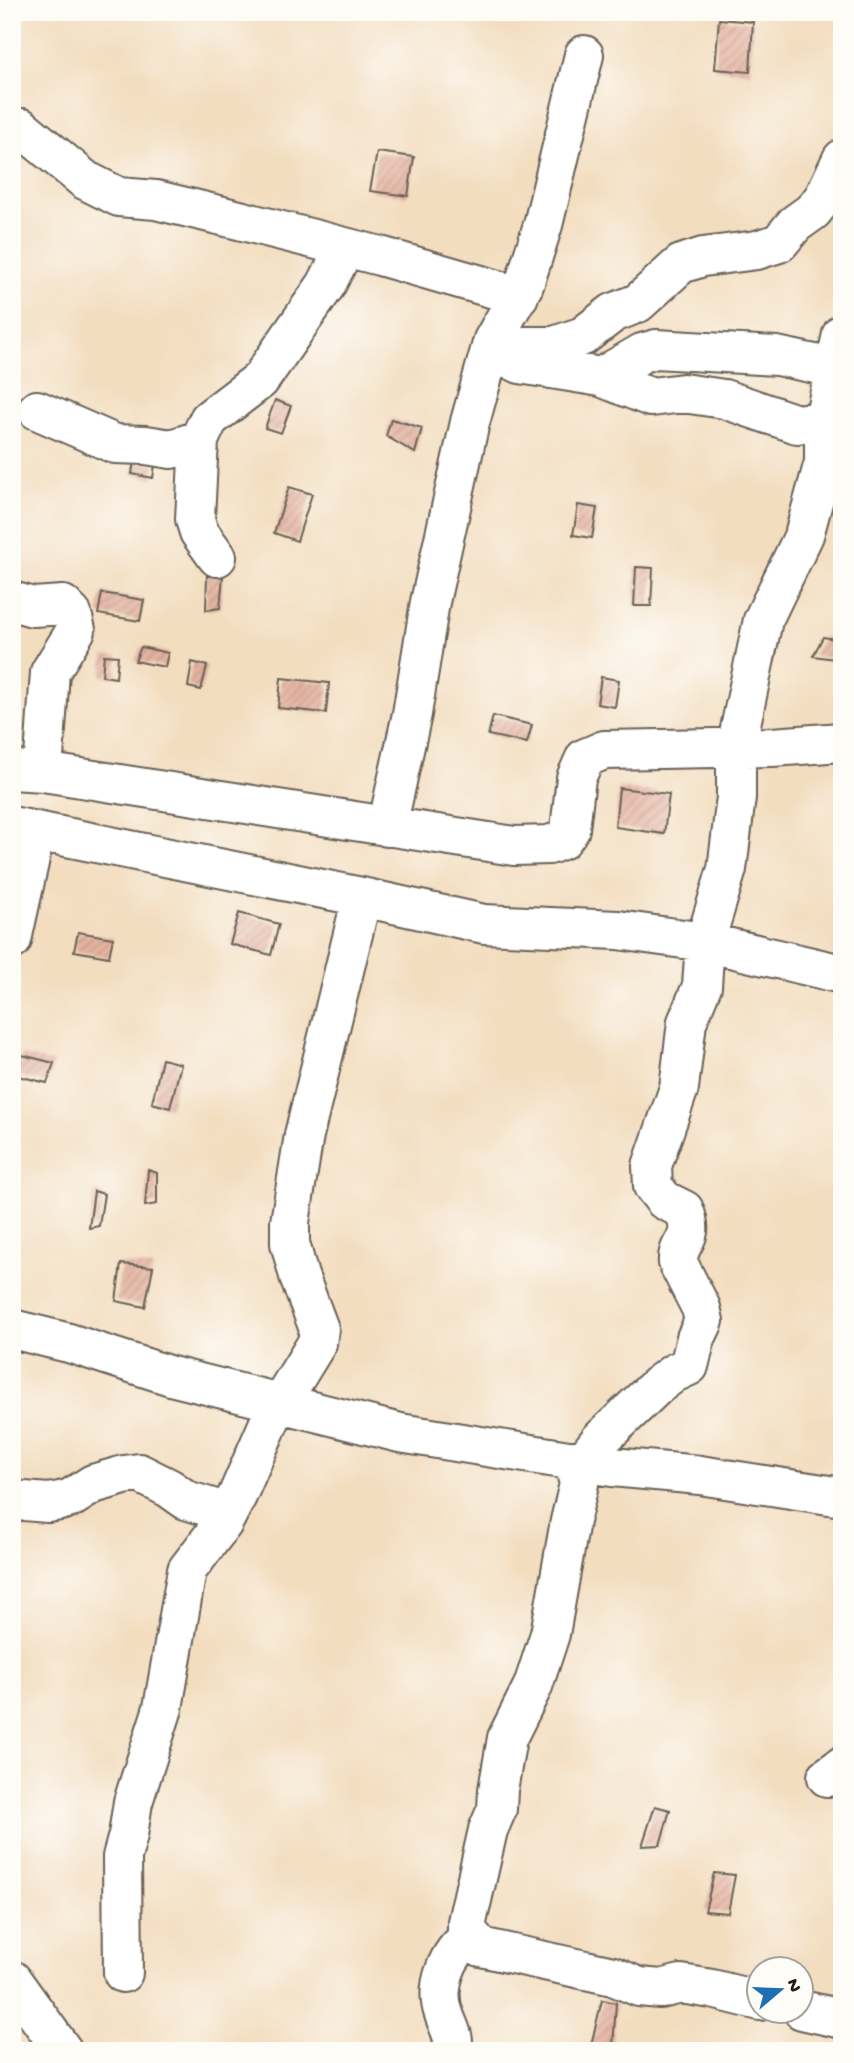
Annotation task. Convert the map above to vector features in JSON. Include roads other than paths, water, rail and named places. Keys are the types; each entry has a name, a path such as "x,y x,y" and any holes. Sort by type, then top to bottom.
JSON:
{"street":[{"path":"387,827 412,714 430,602 470,422 524,285 543,225 584,55"},
{"path":"12,128 22,128 85,180 119,197 156,200 363,252 519,296"},
{"path":"497,357 524,346 554,346 583,336 613,313 638,303 681,264 702,257 757,250 779,243 824,197 842,159"},
{"path":"217,557 200,532 195,519 199,440 209,419 260,380 326,285 356,276 363,252"},
{"path":"601,377 642,353 656,349 777,356 839,354 824,420 824,462 804,535 764,620 736,748 736,797 727,869 705,942 702,986 687,1022 679,1088 652,1166 653,1186 664,1200 684,1210 688,1219 690,1230 677,1255 678,1263 701,1308 704,1321 696,1338 689,1366 658,1385 600,1440 587,1468 570,1521 550,1634 533,1686 507,1738 497,1809 488,1830 467,1931 481,1947 613,1976 639,1987 661,1989 681,1984 746,1998"},
{"path":"497,357 601,377 651,397 683,393 724,399 797,424 824,420"},
{"path":"37,410 115,444 171,449 199,440"},
{"path":"12,601 33,607 63,605 72,614 76,630 50,671 27,771 514,846 548,845 562,840 570,829 576,778 585,758 604,750 736,748 842,742"},
{"path":"12,940 24,829 484,924 618,930 705,942 842,974"},
{"path":"123,1973 122,1857 133,1802 163,1709 187,1570 229,1513 280,1403 317,1343 319,1329 290,1243 290,1222 302,1162 304,1135 362,897"},
{"path":"12,1329 69,1343 171,1376 400,1433 587,1468 700,1475 842,1497"},
{"path":"169,1488 248,1471"},
{"path":"12,1500 48,1503 60,1501 71,1498 93,1484 139,1473 186,1500 229,1513"},
{"path":"452,2051 454,2045 443,2013 440,1994 451,1955 470,1937"},
{"path":"12,1980 63,2051"},
{"path":"816,2013 842,2019"}]}
